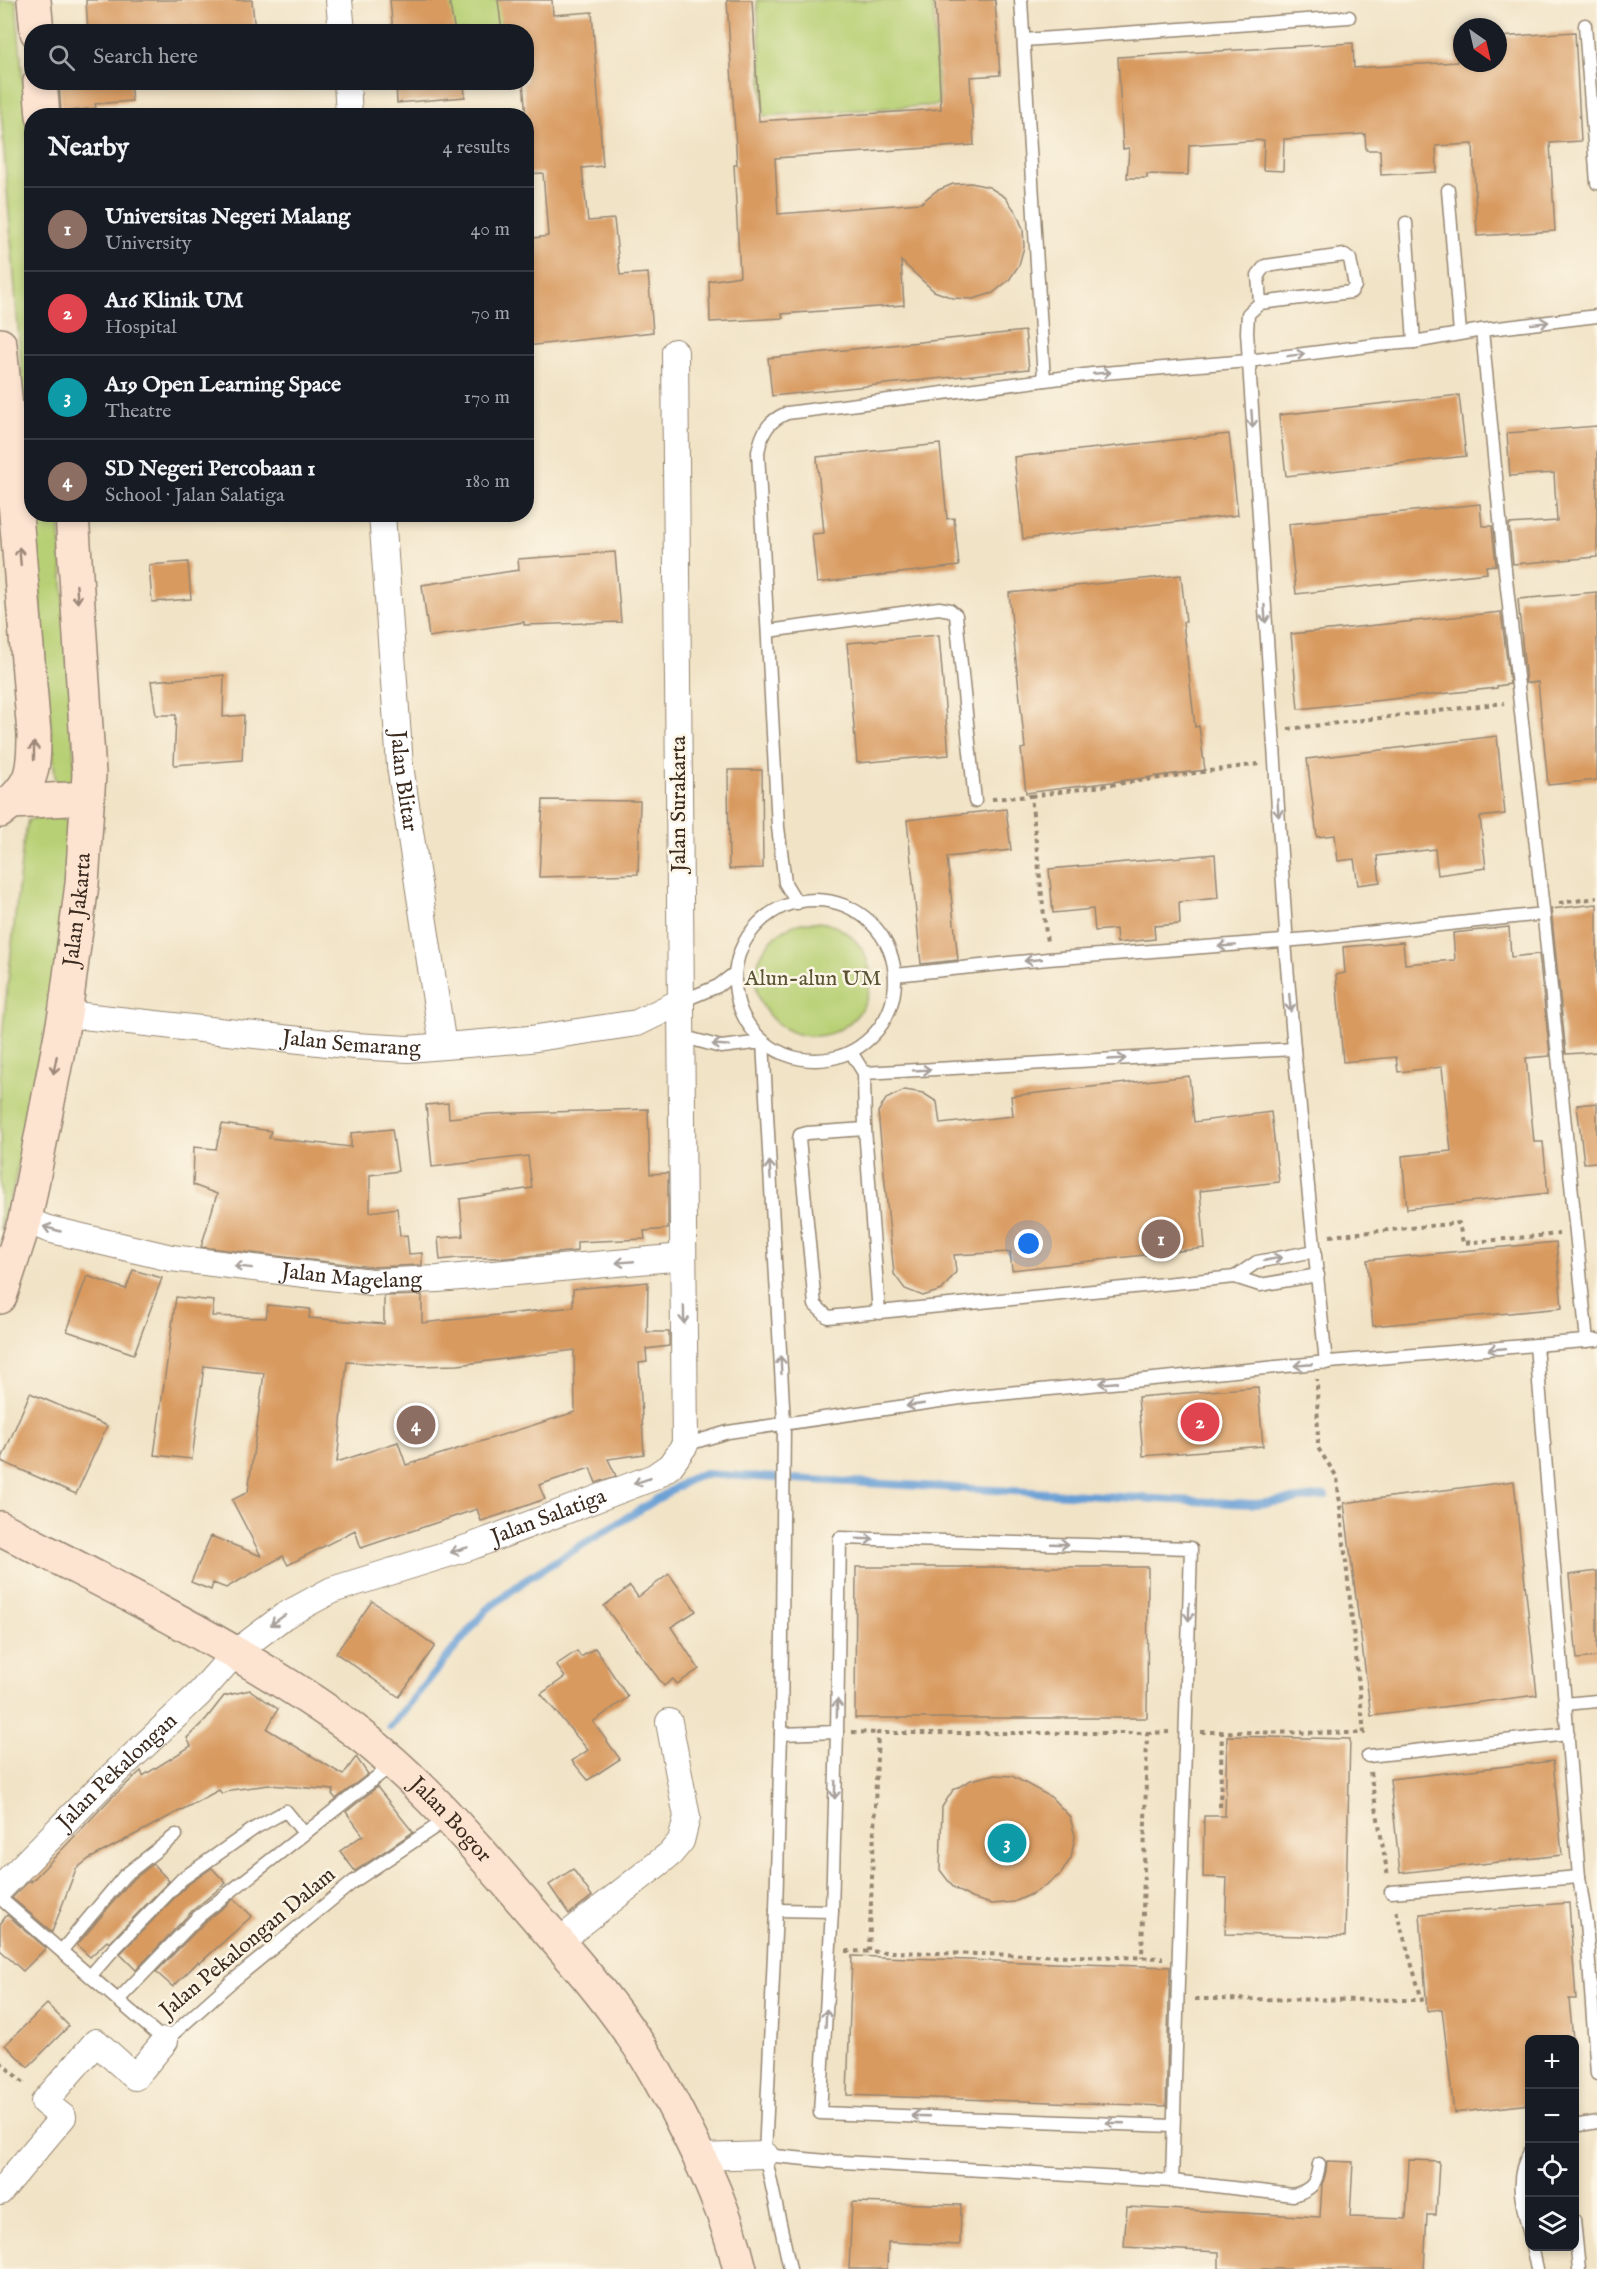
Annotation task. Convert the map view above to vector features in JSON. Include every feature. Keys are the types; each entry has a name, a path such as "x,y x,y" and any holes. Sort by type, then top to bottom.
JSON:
{"main road":[{"path":"34,0 36,24"},
{"path":"41,90 42,108"},
{"path":"0,345 34,734 34,763 28,785 4,806"},
{"name":"Jalan Jakarta","path":"0,1298 26,1220 65,1014 82,884 89,774 73,522"},
{"path":"4,806 88,798"},
{"name":"Jalan Bogor","path":"0,1528 235,1653 336,1717 396,1763 450,1817 599,1990 632,2035 664,2087 700,2157 730,2231 740,2269"}],"street":[{"path":"339,0 341,24"},
{"path":"347,90 348,108"},
{"name":"Jalan Surakarta","path":"675,352 683,1257"},
{"name":"Jalan Blitar","path":"383,522 401,777 443,1046"},
{"name":"Jalan Semarang","path":"65,1014 355,1046 408,1049 530,1039 638,1023 680,1002"},
{"name":"Jalan Semarang","path":"638,1023 681,1036"},
{"name":"Jalan Magelang","path":"26,1220 48,1229 171,1258 371,1282 438,1279 683,1257"},
{"path":"683,1257 685,1445"},
{"name":"Jalan Salatiga","path":"235,1653 284,1616 332,1590 470,1547 654,1477 670,1466 685,1445"},
{"name":"Jalan Pekalongan","path":"0,1889 99,1788 199,1694 235,1653"},
{"path":"558,1942 670,1854 681,1841 687,1817 669,1722"},
{"path":"0,2192 63,2117 44,2102 96,2042 135,2077 165,2041"},
{"path":"700,2157 765,2155"}],"lane":[{"path":"1021,0 1044,380"},
{"path":"1024,40 1349,17"},
{"path":"1585,25 1597,183"},
{"path":"1448,190 1460,333"},
{"path":"1406,223 1414,342"},
{"path":"1260,303 1258,275 1264,266 1345,255 1350,259 1355,286 1351,292 1260,303 1248,314 1248,361 1286,942 1294,1049 1318,1275 1322,1363"},
{"path":"797,903 784,883 778,827 758,452 766,426 776,417 787,413 1044,380 1248,361 1414,342 1460,333 1597,316"},
{"path":"685,1445 728,1432 993,1394 1592,1340 1576,1232 1482,330"},
{"path":"768,631 939,608 950,610 956,615 975,801"},
{"path":"814,900 848,907 863,916 876,928 886,942 892,958 895,991 884,1020 875,1033 851,1052 833,1058 796,1059 778,1052 752,1031 744,1018 735,989 735,974 748,936 762,921 778,910 814,900"},
{"path":"895,975 1048,959 1286,942 1543,910"},
{"name":"Jalan Semarang","path":"680,1002 718,987 735,974"},
{"name":"Jalan Semarang","path":"681,1036 721,1047 763,1042"},
{"path":"763,1042 784,1423 781,1734 765,2155 790,2269"},
{"path":"864,1073 1294,1049"},
{"path":"851,1052 864,1073 865,1129 879,1312"},
{"path":"865,1129 807,1133 800,1135 798,1143 815,1305 828,1317 1235,1277 1260,1285 1318,1275"},
{"path":"1235,1277 1257,1262 1315,1244"},
{"path":"1536,1345 1579,1876 1592,1921 1597,2074"},
{"path":"1172,2181 1191,1548 840,1538 832,1911 820,2113 1173,2126"},
{"path":"1565,1704 1597,1701"},
{"path":"781,1734 837,1732"},
{"path":"1368,1756 1568,1734"},
{"path":"119,1999 198,1917 396,1763"},
{"path":"91,1975 182,1879 255,1828 286,1811 304,1833"},
{"name":"Jalan Pekalongan Dalam","path":"0,1898 165,2041 229,1984 353,1882 450,1817"},
{"path":"62,1950 124,1876 176,1835"},
{"path":"1391,1892 1579,1876"},
{"path":"776,1910 832,1911"},
{"path":"1579,2125 1597,2122"},
{"path":"765,2155 826,2161 1172,2181 1293,2194 1304,2192 1312,2186 1318,2178 1319,2164"},
{"path":"1525,2163 1519,2187 1525,2213"},
{"path":"1533,2251 1537,2269"},
{"path":"1578,2251 1579,2269"}],"path":[{"path":"1273,731 1520,701"},
{"path":"975,801 1031,796 1275,761"},
{"path":"1031,796 1048,959"},
{"path":"1543,910 1597,898"},
{"path":"1315,1244 1459,1223 1463,1243 1576,1232"},
{"path":"1178,1999 1422,2000 1391,1892 1364,1733 1337,1477 1318,1448 1322,1363"},
{"path":"1185,1732 1364,1733"},
{"path":"1220,1807 1222,1732"},
{"path":"869,1951 878,1733 1147,1733 1142,1958"},
{"path":"830,1950 1179,1958"},
{"path":"0,2062 44,2102"}],"green space":[{"path":"0,0 16,0 25,108 24,403 0,100"},
{"path":"479,0 512,0 501,24 449,24 431,5"},
{"path":"757,0 933,0 939,105 764,116"},
{"path":"34,522 59,522 75,776 70,786 58,786 55,777"},
{"path":"55,813 68,822 69,876 58,966 13,1190 0,1230 0,1055 23,844 28,820"},
{"name":"Alun-alun UM","path":"813,922 835,927 853,939 865,957 870,979 865,1001 853,1019 835,1031 813,1036 791,1031 773,1019 761,1001 756,979 761,957 773,939 791,927"}],"building":[{"path":"86,0 252,0 254,24 88,24"},
{"path":"390,0 449,0 454,24 392,24"},
{"path":"498,0 552,0 553,15 592,12 603,166 582,168 588,221 614,219 620,275 648,273 653,332 534,345 534,238 548,236 543,173 534,174 534,108 525,108 524,90 534,90 534,24 501,24"},
{"path":"727,0 752,0 759,121 941,109 935,0 995,0 1000,75 970,77 974,145 775,158 778,214 921,203 936,191 953,184 971,183 989,187 1005,197 1016,212 1023,229 1024,247 1019,265 1009,280 993,293 973,299 953,298 934,291 901,261 904,305 782,314 783,318 710,322 709,281 740,276 734,165 737,165"},
{"path":"1575,32 1581,141 1550,143 1555,231 1477,236 1473,144 1436,146 1437,172 1381,175 1380,150 1366,150 1365,134 1284,139 1283,171 1263,170 1264,140 1189,145 1188,175 1147,174 1147,178 1127,178 1129,148 1123,149 1118,57 1353,43 1354,68 1453,62 1453,72 1507,72 1507,36"},
{"path":"60,90 131,90 132,101 95,104 96,108 61,108"},
{"path":"396,90 465,90 465,97 397,103"},
{"path":"1025,331 1029,369 772,396 768,358"},
{"path":"1459,395 1466,456 1286,476 1279,415"},
{"path":"1597,426 1597,557 1513,564 1509,524 1557,521 1554,473 1510,476 1507,433"},
{"path":"1229,434 1238,515 1023,539 1014,457"},
{"path":"940,444 947,519 954,518 959,566 817,583 812,534 824,533 817,457"},
{"path":"1480,504 1482,526 1492,526 1496,565 1486,566 1487,573 1296,594 1289,524"},
{"path":"615,552 621,622 524,625 524,622 429,637 422,585 519,570 518,559"},
{"path":"188,562 191,599 152,602 149,565"},
{"path":"1181,575 1186,622 1183,622 1195,727 1199,726 1205,770 1026,793 1021,749 1025,748 1009,593"},
{"path":"1597,592 1597,780 1548,785 1538,682 1526,683 1518,599"},
{"path":"1501,612 1510,684 1497,686 1497,688 1298,709 1291,634"},
{"path":"939,635 949,755 857,763 847,643"},
{"path":"224,675 223,717 244,715 242,760 174,765 176,715 156,715 151,681"},
{"path":"1497,736 1505,814 1480,817 1486,868 1438,875 1435,849 1377,856 1380,882 1358,885 1354,859 1338,861 1335,835 1317,837 1307,759"},
{"path":"728,770 762,770 763,868 729,869"},
{"path":"543,800 640,801 638,874 539,877"},
{"path":"1006,809 1011,850 947,857 958,960 921,964 907,820"},
{"path":"1215,854 1218,898 1179,902 1180,924 1154,926 1155,939 1117,943 1116,929 1095,931 1093,909 1053,913 1049,869"},
{"path":"1597,904 1597,1052 1566,1054 1551,909"},
{"path":"1509,927 1511,957 1539,954 1550,1056 1526,1058 1534,1142 1543,1142 1548,1193 1407,1209 1402,1156 1451,1151 1442,1067 1398,1072 1396,1057 1343,1062 1336,975 1345,973 1343,947 1403,942 1405,964 1455,960 1453,933"},
{"path":"1189,1076 1194,1122 1271,1112 1279,1182 1200,1191 1205,1248 1012,1270 1010,1252 954,1255 956,1272 942,1290 923,1296 905,1289 894,1274 878,1112 886,1099 905,1090 923,1093 937,1102 940,1124 1013,1116 1011,1096"},
{"path":"448,1103 449,1118 489,1114 648,1109 650,1174 668,1173 668,1229 644,1231 645,1239 577,1242 577,1251 506,1258 440,1260 438,1238 463,1236 460,1199 532,1188 528,1156 432,1167 426,1105"},
{"path":"1597,1103 1597,1162 1584,1163 1577,1105"},
{"path":"222,1124 271,1131 269,1138 351,1147 351,1133 392,1129 398,1171 370,1175 370,1212 397,1208 400,1236 407,1235 409,1254 422,1253 422,1265 371,1267 201,1247 217,1194 193,1185 194,1147 216,1149"},
{"path":"1556,1242 1562,1308 1373,1326 1367,1260"},
{"path":"133,1270 162,1278 134,1354 67,1331 87,1276 126,1289"},
{"path":"648,1282 647,1332 669,1332 669,1346 646,1349 647,1362 639,1363 644,1454 608,1459 616,1476 596,1483 590,1468 539,1485 545,1499 497,1516 481,1521 477,1509 361,1548 355,1530 288,1565 283,1556 226,1588 213,1583 211,1590 191,1582 211,1536 261,1556 232,1500 248,1492 264,1373 204,1366 192,1459 154,1455 176,1297 214,1301 212,1316 266,1318 268,1305 310,1309 309,1318 384,1324 384,1296 422,1295 422,1323 573,1307 573,1289","holes":["574,1350 575,1412 406,1465 398,1442 337,1462 347,1362 418,1366 458,1365"]},
{"path":"1258,1387 1263,1446 1143,1456 1138,1397"},
{"path":"30,1393 107,1426 76,1494 1,1461"},
{"path":"1514,1481 1537,1695 1371,1716 1344,1503"},
{"path":"856,1567 1148,1567 1147,1718 855,1718"},
{"path":"1597,1571 1597,1657 1577,1659 1569,1575"},
{"path":"669,1574 696,1611 671,1627 699,1669 677,1684 673,1679 664,1686 604,1606 630,1586 638,1597"},
{"path":"372,1601 435,1646 399,1697 336,1653"},
{"path":"595,1648 628,1697 593,1722 620,1759 588,1780 572,1761 588,1750 541,1694 565,1677 556,1665 577,1651 581,1657"},
{"path":"250,1690 278,1709 267,1729 343,1775 356,1757 368,1774 336,1799 332,1794 334,1790 269,1785 231,1790 222,1794 219,1790 89,1859 76,1869 52,1932 12,1898 30,1880 31,1882 110,1799 141,1771 143,1776 191,1746 187,1738 224,1696"},
{"path":"1227,1736 1350,1739 1345,1937 1225,1934 1227,1878 1203,1877 1204,1816 1225,1816"},
{"path":"1553,1761 1562,1855 1400,1873 1390,1779"},
{"path":"992,1775 1012,1776 1051,1797 1070,1817 1075,1836 1071,1858 1061,1874 1034,1893 1014,1902 992,1904 971,1898 953,1887 940,1870 942,1807 953,1790 971,1780"},
{"path":"377,1787 413,1832 355,1871 340,1851 363,1835 346,1812"},
{"path":"153,1864 169,1881 109,1943 107,1941 90,1957 77,1945 130,1882"},
{"path":"212,1868 226,1883 192,1911 136,1970 120,1954 187,1885"},
{"path":"573,1869 592,1896 569,1914 549,1885"},
{"path":"234,1899 252,1916 200,1963 198,1962 173,1987 156,1972 204,1923"},
{"path":"1569,1903 1576,1999 1569,1999 1573,2035 1525,2035 1525,2105 1454,2113 1442,2009 1427,2011 1420,1914"},
{"path":"7,1915 46,1948 23,1971 0,1950 0,1924"},
{"path":"852,1956 1170,1967 1166,2106 847,2095"},
{"path":"47,2004 69,2026 28,2067 5,2045"},
{"path":"1409,2160 1439,2161 1436,2215 1427,2215 1424,2269 1219,2269 1219,2252 1124,2247 1127,2207 1320,2217 1322,2185 1327,2161 1353,2162 1350,2217 1406,2219"},
{"path":"852,2202 961,2205 960,2245 888,2242 887,2269 849,2269"}],"waterway":[{"path":"390,1727 486,1610 528,1578 695,1476 704,1474 1256,1504 1325,1496"}],"place":[{"name":"Universitas Negeri Malang","path":"1161,1239"},
{"name":"A16 Klinik UM","path":"1200,1422"},
{"name":"SD Negeri Percobaan 1","path":"416,1425"},
{"name":"A19 Open Learning Space","path":"1007,1843"}]}
